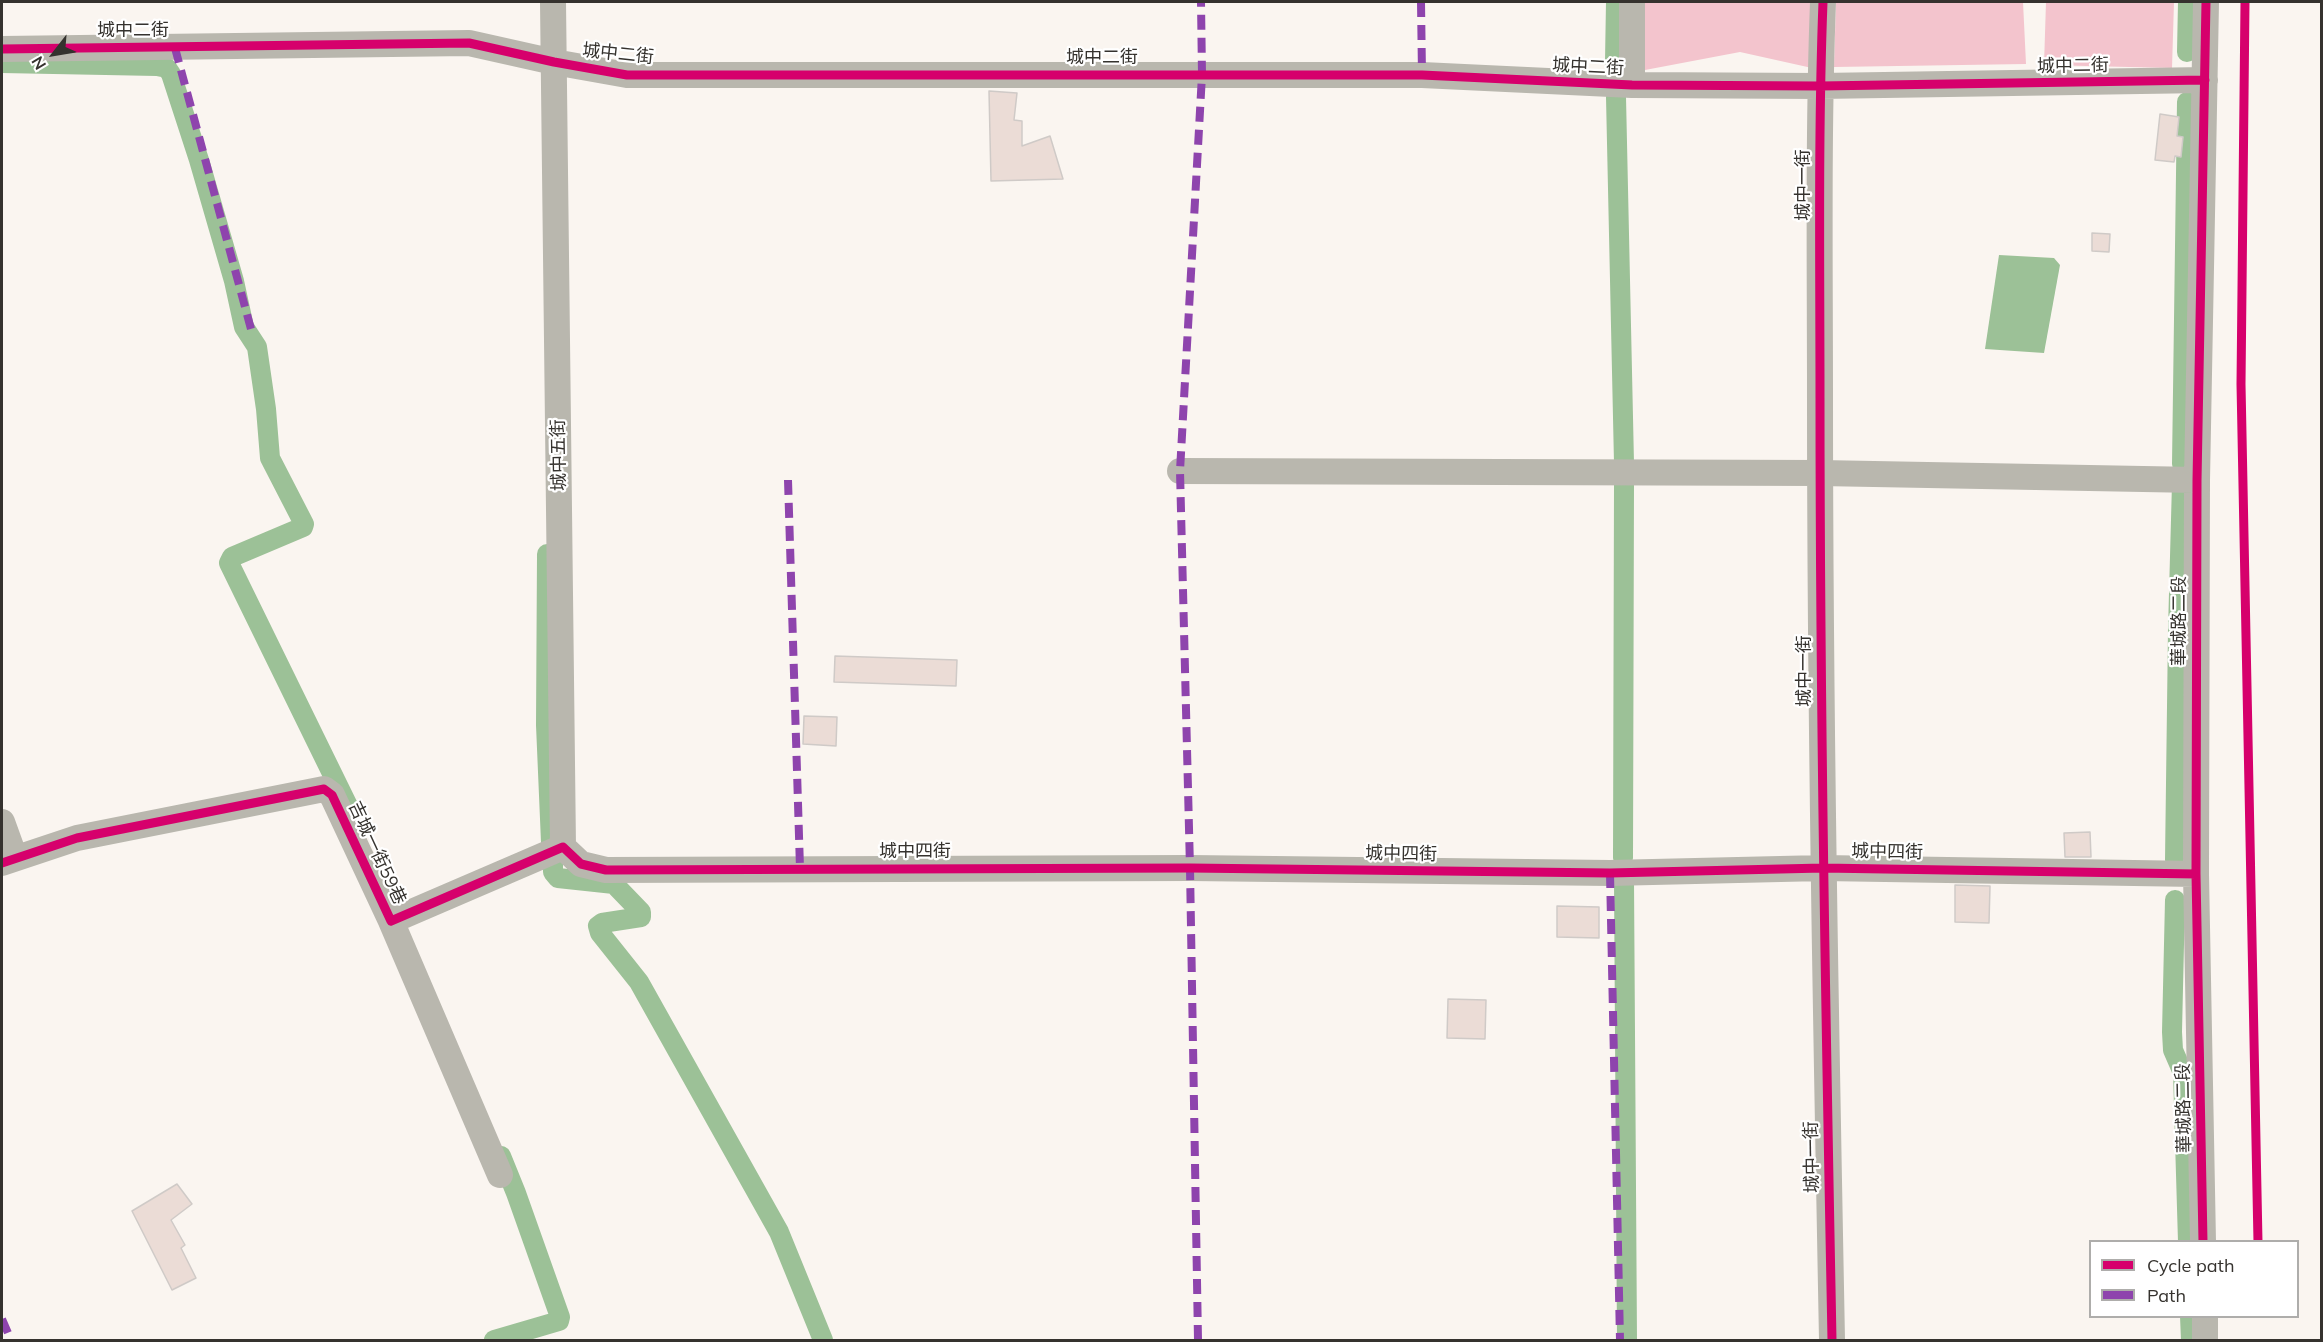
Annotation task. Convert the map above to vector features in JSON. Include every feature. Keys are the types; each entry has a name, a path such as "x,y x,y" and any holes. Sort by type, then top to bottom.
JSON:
{"street":[{"name":"城中五街","path":"553,2 563,847"},
{"path":"1632,2 1632,85"},
{"name":"城中一街","path":"1823,2 1820,86 1820,473 1823,868 1832,1341"},
{"name":"華城路二段","path":"2203,1240 2196,874 2197,480 2206,2"},
{"name":"城中二街","path":"2,49 469,43 627,75 1422,75 1632,85 1820,86 2205,80"},
{"path":"1180,471 1820,473 2197,480"},
{"name":"吉城一街59巷","path":"8,860 77,838 324,789 332,795 391,921 563,847"},
{"path":"2,822 8,860"},
{"name":"城中四街","path":"563,847 581,864 606,870 1190,868 1611,873 1823,868 2196,874"},
{"path":"391,921 500,1175"},
{"path":"2205,1318 2205,1341"}],"shaded area":[{"path":"1644,2 1812,2 1812,68 1740,52 1645,70"},
{"path":"1836,2 2023,2 2026,64 1834,67"},
{"path":"2046,2 2174,2 2172,68 2044,65"},
{"path":"1999,255 2054,258 2060,265 2044,353 1985,349"}],"building":[{"path":"989,91 1017,93 1014,120 1022,121 1022,146 1050,136 1063,179 991,181"},
{"path":"2160,114 2179,117 2177,136 2183,137 2181,157 2175,156 2174,162 2155,160"},
{"path":"2092,233 2110,234 2109,252 2092,251"},
{"path":"835,656 957,660 956,686 834,682"},
{"path":"804,716 837,717 836,746 803,744"},
{"path":"2090,832 2091,857 2065,857 2064,833"},
{"path":"1955,885 1990,886 1989,923 1955,922"},
{"path":"1557,906 1599,907 1599,938 1557,937"},
{"path":"1448,999 1486,1000 1485,1039 1447,1038"},
{"path":"177,1184 192,1204 171,1220 185,1245 181,1248 196,1278 172,1290 132,1211"}],"waterway":[{"path":"1615,61 1616,2"},
{"path":"2187,52 2188,2"},
{"path":"2,63 157,66 167,68 171,74 234,281 244,327 257,347 270,458 304,524 303,527 232,557 229,563 348,806"},
{"path":"1616,97 1624,463"},
{"path":"2182,464 2187,102"},
{"path":"2175,860 2182,483"},
{"path":"1623,858 1624,484"},
{"path":"547,554 546,725 551,842"},
{"path":"553,862 553,872 558,878 614,884 641,912 641,917 602,923 598,926 600,933 639,982 779,1232 823,1340"},
{"path":"1624,880 1627,1340"},
{"path":"2175,900 2172,1032 2173,1050 2183,1073 2188,1240"},
{"path":"494,1340 559,1321 560,1317 501,1156"},
{"path":"2190,1318 2191,1340"}],"marked path":[{"path":"1198,1340 1180,471 1202,75 1201,2"},
{"path":"1421,2 1422,75"},
{"path":"175,48 251,329"},
{"path":"788,480 800,868"},
{"path":"1610,873 1620,1340"},
{"path":"2,1319 11,1340"}],"cycle path":[{"path":"1823,2 1820,101 1821,634 1832,1340"},
{"path":"2203,1240 2196,874 2197,480 2206,2"},
{"path":"2245,2 2241,384 2258,1240"},
{"path":"2,49 469,43 627,75 1422,75 1632,85 1820,86 2205,80"},
{"path":"2,863 77,838 324,789 332,795 391,921 563,847 581,864 606,870 1190,868 1610,873 1823,868 2196,874"}]}
